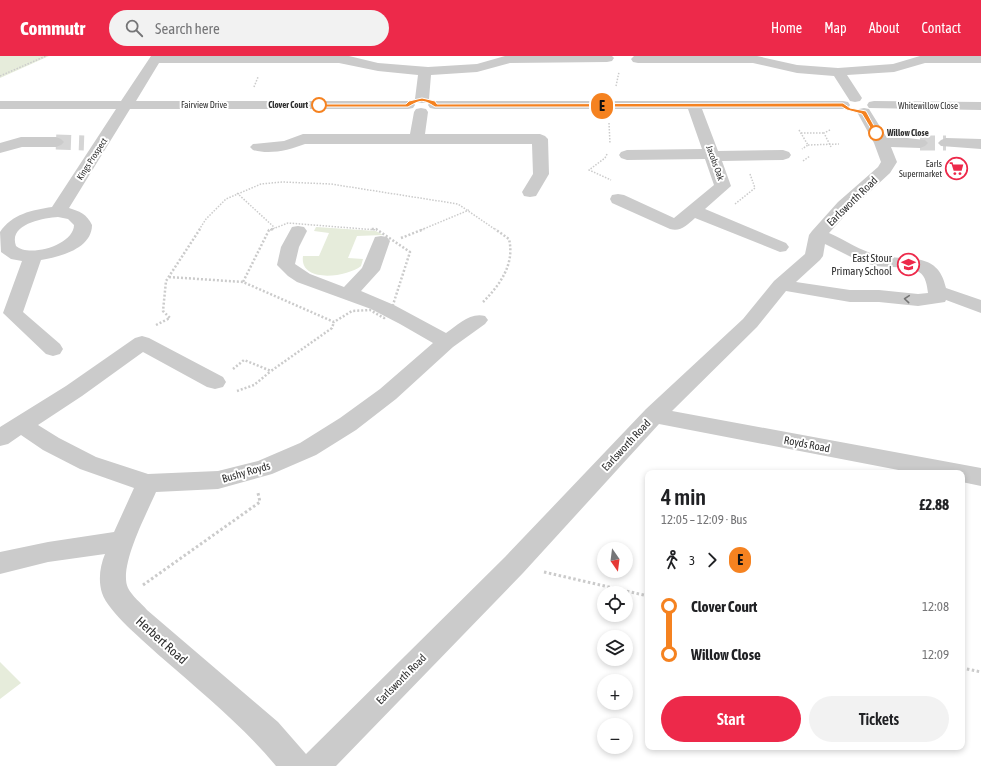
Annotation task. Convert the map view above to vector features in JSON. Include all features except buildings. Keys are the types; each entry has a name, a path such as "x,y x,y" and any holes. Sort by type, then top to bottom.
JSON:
{"street":[{"path":"266,59 342,59 376,67 425,72 453,71 496,64 509,59 606,58"},
{"path":"638,59 753,58 778,65 838,72 894,68 924,59 981,59"},
{"name":"Kings Prospect","path":"58,212 155,59 266,59"},
{"path":"417,138 426,105 425,72"},
{"name":"Earlsworth Road","path":"315,766 514,566 654,415 750,322 781,285 814,256 818,235 844,206 884,170 889,162 882,143 838,72"},
{"name":"Fairview Drive","path":"0,105 408,105 413,111 426,105 859,105"},
{"name":"Whitewillow Close","path":"859,105 981,106"},
{"name":"Jacobs Oak","path":"618,199 676,225 723,186 694,106"},
{"path":"258,146 286,146 303,139 540,139 541,174 530,192"},
{"path":"0,148 21,142 56,142"},
{"path":"84,143 102,143"},
{"path":"882,143 920,143"},
{"path":"946,143 981,144"},
{"path":"627,155 783,155"},
{"path":"694,210 780,247"},
{"path":"58,212 69,214 78,217 83,223 84,229 80,236 72,244 60,250 33,256 20,256 10,253 4,248 1,242 4,234 10,228 26,219 45,213 58,212"},
{"path":"298,231 290,247 286,265 295,275 366,300 409,319 446,342"},
{"path":"781,285 850,296 879,296 918,300 938,298 936,282 926,268 912,264 893,263 872,259 818,235"},
{"path":"348,294 371,270 387,241"},
{"path":"33,256 13,313 53,349"},
{"path":"937,291 964,299 981,307"},
{"name":"Bushy Royds","path":"20,424 51,444 88,463 148,483 218,480 264,468 308,449 348,424 388,394 446,342 478,320"},
{"path":"0,438 142,343 215,382"},
{"name":"Royds Road","path":"654,415 945,470"},
{"name":"Royds Road","path":"965,474 981,477"},
{"name":"Herbert Road","path":"148,483 122,541 113,568 115,592 136,618 267,732 296,766"},
{"path":"0,563 48,552 122,541"}],"path":[{"path":"0,76 46,56"},
{"path":"245,105 266,59"},
{"path":"615,90 621,66"},
{"path":"801,133 824,133 830,130"},
{"path":"824,133 831,146"},
{"path":"808,145 831,146 839,144"},
{"path":"142,343 151,329 170,318 163,311 166,281 206,219 226,199 237,193 261,184 282,182 331,184 440,200 458,204 469,210 509,239 511,252 505,272 493,293 471,311 478,320"},
{"path":"237,193 275,228"},
{"path":"387,241 469,210"},
{"path":"169,277 243,282"},
{"path":"215,382 244,360 271,371 332,328 334,322"},
{"path":"122,600 260,502 252,472"},
{"path":"514,566 645,595"},
{"path":"965,669 981,672"}],"green space":[{"path":"0,56 49,56 0,78"},
{"path":"316,227 376,231 383,235 357,236 348,258 363,259 361,266 346,273 326,276 309,271 304,265 303,256 319,256 329,233 314,231"},
{"path":"0,662 21,683 0,699"}],"tunnel":[{"path":"56,142 84,143"},
{"path":"920,143 946,143"}],"bus line":[{"name":"E","path":"319,105 408,105 414,100 422,99 430,100 435,103 435,105 843,105 854,111 864,112 876,133"}],"place":[{"name":"Clover Court","path":"319,105"},
{"name":"Willow Close","path":"876,133"},
{"name":"Earls Supermarket","path":"957,169"},
{"name":"East Stour Primary School","path":"908,264"}]}
